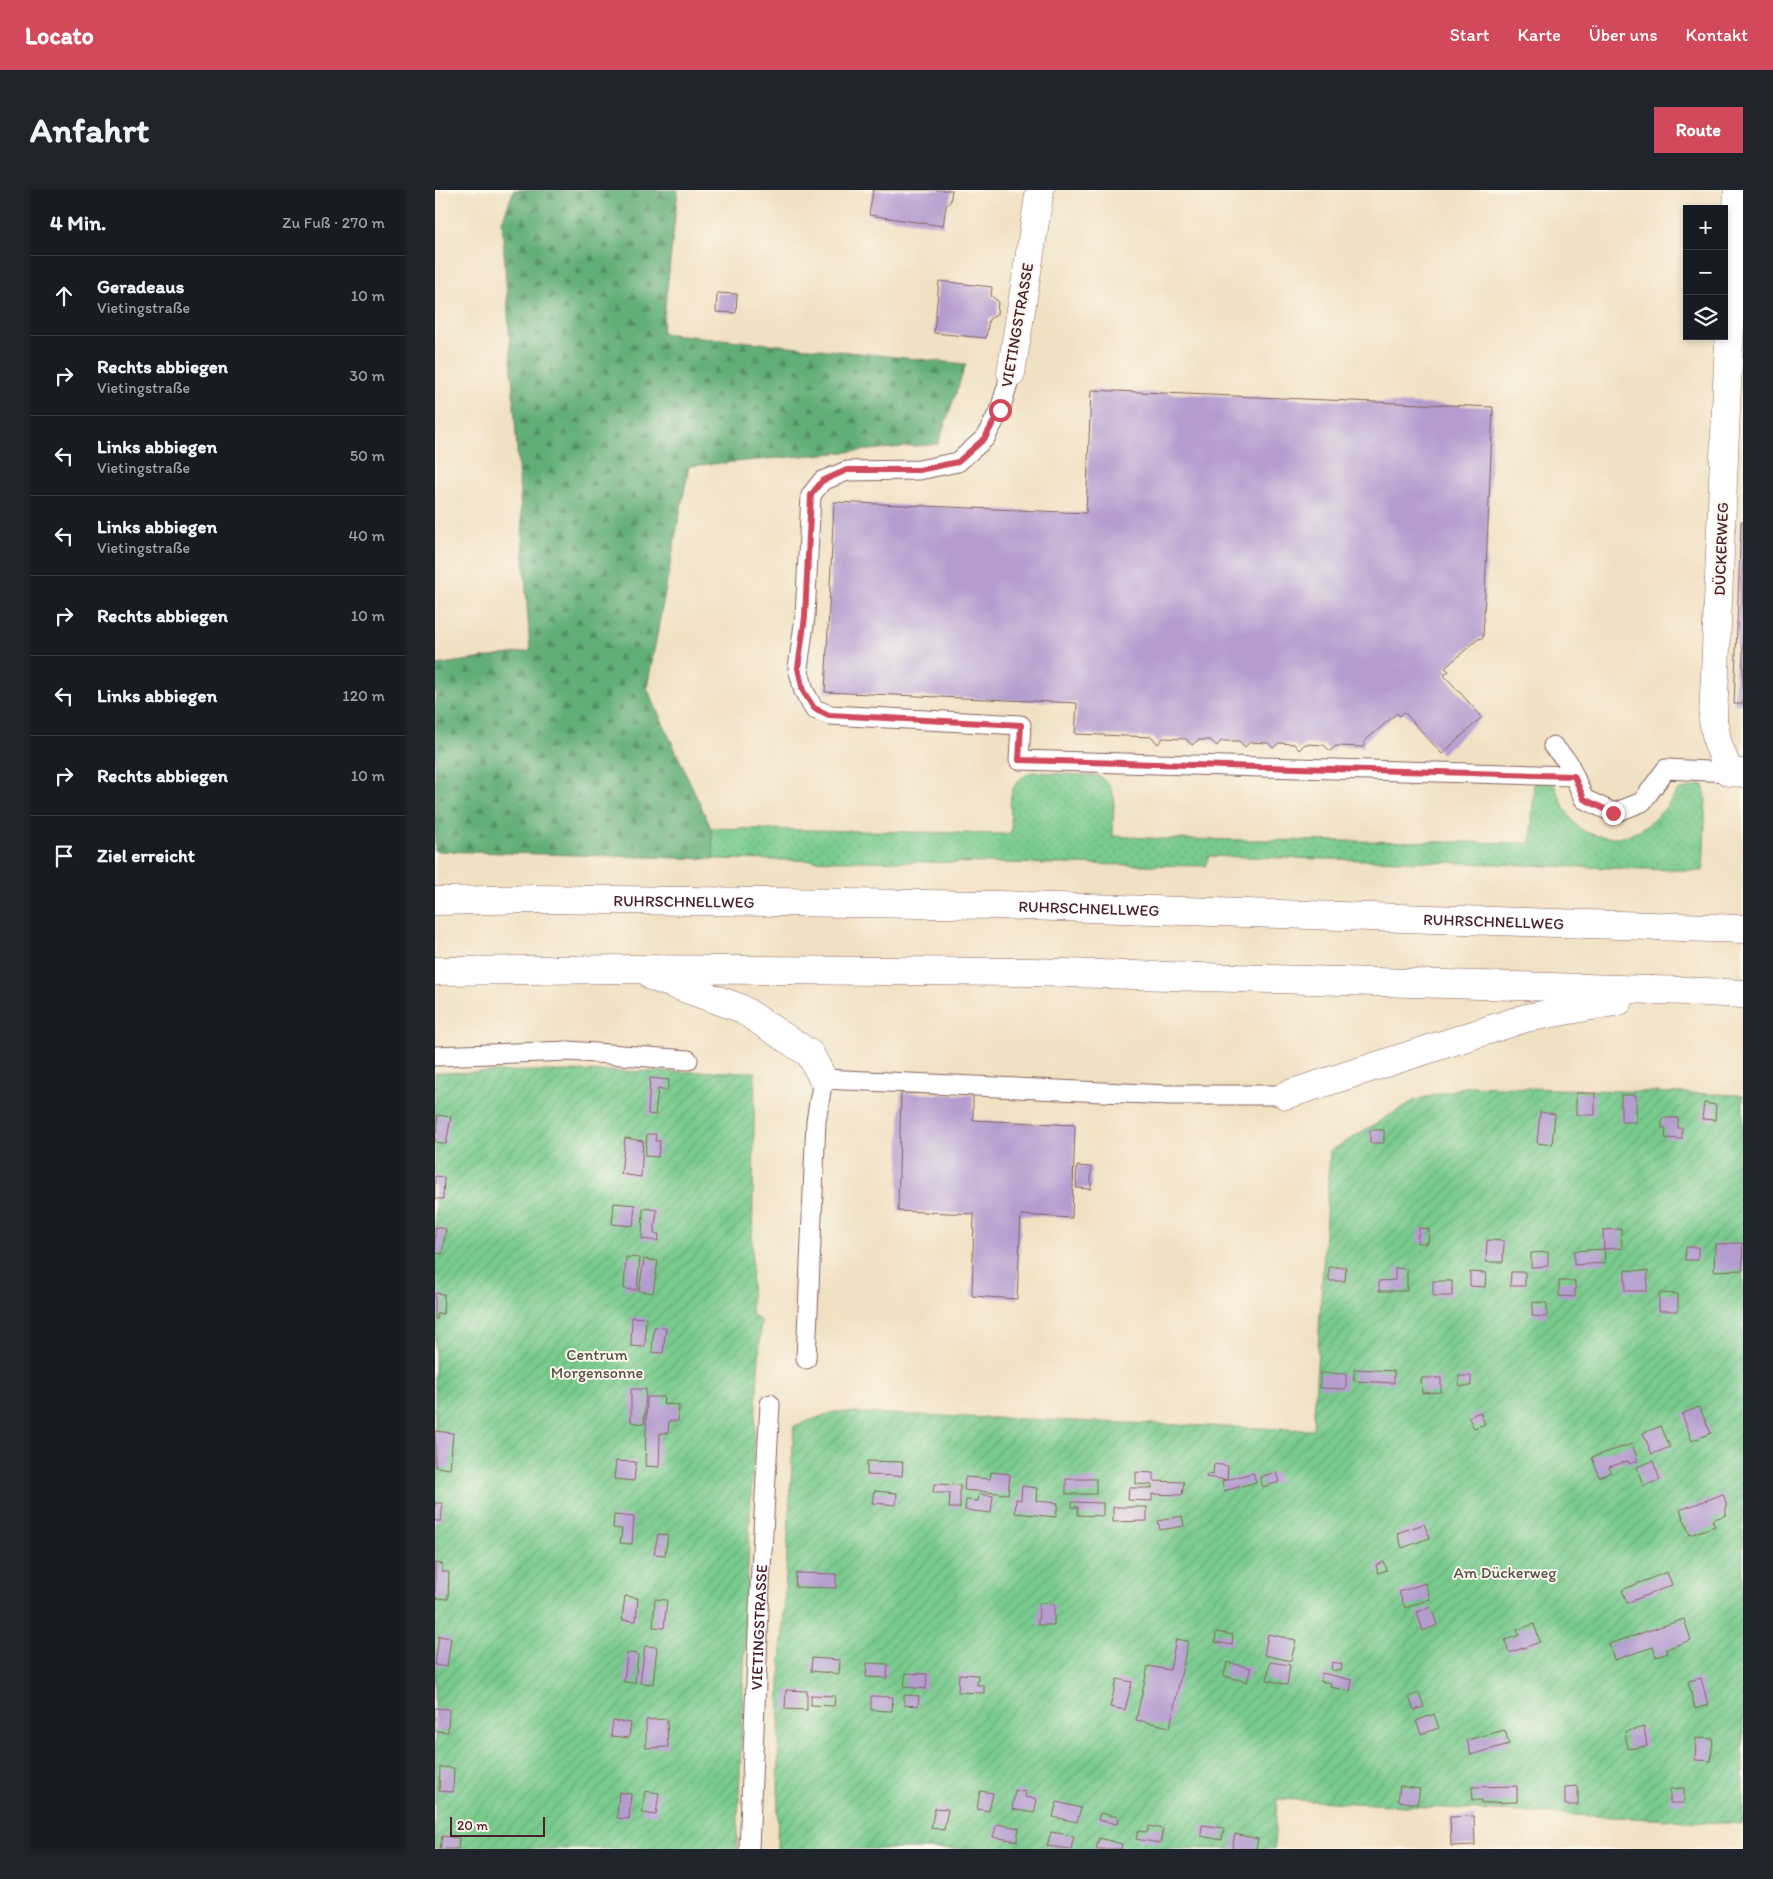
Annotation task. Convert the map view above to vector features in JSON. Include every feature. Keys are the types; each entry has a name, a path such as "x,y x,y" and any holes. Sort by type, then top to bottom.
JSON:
{"main road":[{"name":"VIETINGSTRASSE","path":"1011,373 1040,190"},
{"name":"DÜCKERWEG","path":"1736,772 1718,744 1713,720 1728,362 1738,190"},
{"name":"RUHRSCHNELLWEG","path":"435,901 535,899 998,905 1741,929"},
{"path":"435,971 630,969 1032,972 1743,994"},
{"path":"630,969 741,1008 810,1054 823,1079"},
{"path":"1286,1095 1526,1018 1687,991"}],"lane":[{"name":"VIETINGSTRASSE","path":"1011,373 1000,410 985,438 958,462 919,470 847,470 822,481 811,495 805,617 798,668 803,691 814,708 829,715 1021,725 1019,760 1574,776"},
{"path":"1553,746 1568,762 1584,799 1613,813 1642,802 1666,769 1736,772"},
{"path":"435,1056 569,1051 688,1060"},
{"path":"806,1359 816,1121 823,1079 1168,1095 1286,1095"},
{"name":"VIETINGSTRASSE","path":"749,1849 770,1404"}],"green space":[{"path":"514,190 678,190 662,333 966,364 938,444 689,466 647,688 711,828 714,859 435,851 435,665 530,651 502,221"},
{"path":"1033,772 1099,776 1109,785 1114,797 1113,836 1165,839 1531,843 1534,782 1554,784 1569,816 1581,829 1600,836 1625,836 1635,832 1654,819 1678,791 1703,784 1706,799 1703,871 1209,856 1205,866 714,859 711,828 1011,834 1010,806 1013,790 1016,783"},
{"name":"Centrum Morgensonne","path":"531,1071 755,1072 751,1314 761,1321 750,1514 737,1849 435,1849 435,1073"},
{"name":"Am Dückerweg","path":"1469,1086 1743,1095 1743,1824 1277,1799 1274,1849 777,1849 780,1681 794,1426 834,1412 1313,1430 1330,1151 1415,1100"}],"building":[{"path":"873,190 952,190 950,202 946,206 943,226 869,215"},
{"path":"939,281 992,287 991,296 998,301 997,315 989,319 986,338 934,333"},
{"path":"717,293 737,294 736,313 716,312"},
{"path":"1091,390 1493,407 1483,638 1478,639 1445,668 1449,671 1444,675 1482,717 1442,754 1404,712 1400,716 1397,713 1364,742 1364,747 1336,746 1330,751 1324,745 1305,744 1299,750 1294,744 1279,743 1273,748 1268,743 1250,742 1245,747 1239,741 1221,741 1217,746 1210,740 1198,740 1192,745 1186,739 1163,738 1158,744 1152,737 1075,734 1077,703 825,692 834,502 1086,513"},
{"path":"1741,521 1743,521 1743,704 1734,704"},
{"path":"650,1078 669,1080 667,1091 658,1089 655,1115 648,1114"},
{"path":"901,1093 973,1095 973,1120 1075,1125 1072,1218 1021,1215 1017,1299 972,1296 974,1214 898,1211"},
{"path":"1576,1093 1595,1093 1595,1115 1576,1115"},
{"path":"1621,1095 1636,1095 1636,1122 1621,1122"},
{"path":"1704,1103 1716,1105 1715,1120 1702,1119"},
{"path":"1540,1112 1555,1114 1552,1145 1537,1143"},
{"path":"438,1115 451,1117 446,1144 435,1142"},
{"path":"1662,1118 1678,1118 1678,1128 1682,1128 1682,1139 1665,1138 1666,1128 1662,1128"},
{"path":"1370,1130 1384,1130 1384,1143 1370,1143"},
{"path":"647,1134 656,1134 655,1141 660,1141 658,1157 645,1156"},
{"path":"625,1138 643,1141 641,1177 621,1174"},
{"path":"1077,1166 1091,1167 1091,1189 1076,1188"},
{"path":"435,1176 444,1177 443,1199 435,1199"},
{"path":"614,1203 635,1205 633,1226 612,1224"},
{"path":"643,1208 657,1210 654,1234 659,1234 658,1241 642,1239"},
{"path":"435,1227 446,1229 442,1254 435,1253"},
{"path":"1419,1228 1429,1229 1428,1243 1417,1243"},
{"path":"1621,1229 1622,1248 1604,1249 1603,1230"},
{"path":"1487,1240 1504,1241 1503,1262 1486,1262"},
{"path":"1742,1243 1743,1270 1714,1271 1715,1244"},
{"path":"1686,1247 1698,1247 1698,1260 1685,1260"},
{"path":"1604,1249 1605,1263 1574,1265 1574,1251"},
{"path":"1548,1252 1548,1266 1531,1267 1531,1253"},
{"path":"626,1257 640,1258 637,1290 624,1289"},
{"path":"644,1259 658,1261 653,1293 639,1291"},
{"path":"1329,1267 1346,1267 1345,1281 1329,1281"},
{"path":"1395,1268 1407,1269 1407,1291 1379,1291 1379,1281 1395,1280"},
{"path":"1625,1270 1648,1271 1647,1291 1625,1291"},
{"path":"1470,1272 1486,1273 1485,1287 1470,1286"},
{"path":"1511,1272 1525,1272 1525,1286 1510,1286"},
{"path":"1433,1281 1452,1281 1452,1296 1433,1296"},
{"path":"1559,1281 1575,1281 1575,1297 1559,1296"},
{"path":"435,1293 444,1294 443,1314 438,1313 437,1319 435,1319"},
{"path":"1659,1293 1678,1294 1678,1311 1659,1311"},
{"path":"1533,1302 1547,1303 1547,1317 1532,1316"},
{"path":"632,1317 646,1318 645,1347 631,1346"},
{"path":"654,1327 666,1328 663,1353 652,1352"},
{"path":"1354,1369 1394,1371 1394,1383 1354,1381"},
{"path":"1320,1373 1346,1374 1346,1389 1320,1388"},
{"path":"1459,1376 1471,1376 1471,1386 1459,1386"},
{"path":"1421,1378 1441,1378 1441,1392 1422,1393"},
{"path":"631,1389 646,1389 644,1424 631,1422"},
{"path":"647,1397 664,1397 663,1404 679,1405 678,1421 669,1421 668,1433 660,1433 659,1467 645,1466"},
{"path":"1699,1407 1711,1433 1692,1441 1682,1414"},
{"path":"1480,1412 1485,1424 1474,1428 1468,1417"},
{"path":"1661,1426 1670,1447 1652,1454 1643,1433"},
{"path":"435,1431 453,1433 450,1469 435,1467"},
{"path":"1632,1444 1638,1461 1629,1464 1628,1461 1609,1467 1611,1472 1599,1477 1592,1457"},
{"path":"616,1461 636,1462 634,1481 614,1479"},
{"path":"867,1461 903,1462 902,1476 867,1475"},
{"path":"1653,1461 1660,1480 1643,1486 1637,1467"},
{"path":"1214,1464 1228,1466 1227,1480 1206,1477 1207,1474 1213,1475"},
{"path":"991,1472 1010,1474 1008,1494 964,1490 965,1477 990,1479"},
{"path":"1136,1472 1153,1473 1153,1481 1184,1482 1182,1495 1152,1494 1152,1501 1128,1500 1129,1488 1152,1488 1152,1485 1136,1484"},
{"path":"1276,1472 1279,1482 1263,1487 1260,1477"},
{"path":"1253,1473 1256,1482 1224,1491 1222,1481"},
{"path":"1066,1479 1096,1479 1096,1494 1066,1494"},
{"path":"934,1484 960,1485 960,1508 949,1508 950,1493 933,1493"},
{"path":"1022,1486 1037,1488 1036,1501 1058,1503 1056,1517 1015,1513 1016,1499 1021,1500"},
{"path":"874,1491 897,1493 896,1505 872,1503"},
{"path":"979,1494 993,1496 991,1513 965,1510 966,1500 978,1501"},
{"path":"1723,1494 1726,1502 1726,1515 1712,1520 1715,1526 1690,1535 1680,1510"},
{"path":"1072,1502 1103,1503 1103,1516 1078,1515 1078,1507 1072,1507"},
{"path":"435,1503 443,1503 441,1521 435,1521"},
{"path":"1113,1507 1147,1507 1147,1521 1113,1522"},
{"path":"614,1515 634,1517 632,1544 620,1543 622,1529 613,1528"},
{"path":"1182,1516 1184,1526 1160,1530 1158,1521"},
{"path":"1424,1524 1430,1538 1402,1548 1397,1533"},
{"path":"658,1534 668,1535 665,1555 654,1554"},
{"path":"1384,1562 1387,1570 1378,1573 1376,1565"},
{"path":"435,1563 442,1564 442,1572 449,1572 448,1599 435,1598"},
{"path":"1667,1572 1672,1585 1627,1603 1622,1590"},
{"path":"796,1573 836,1574 836,1588 795,1587"},
{"path":"1425,1583 1430,1599 1405,1608 1399,1592"},
{"path":"625,1596 638,1598 636,1621 622,1620"},
{"path":"655,1599 667,1600 664,1628 653,1627"},
{"path":"1039,1603 1054,1604 1054,1625 1038,1625"},
{"path":"1431,1607 1437,1625 1423,1631 1417,1612"},
{"path":"1684,1619 1691,1640 1666,1649 1668,1653 1656,1657 1653,1647 1614,1660 1609,1644"},
{"path":"1534,1624 1540,1642 1509,1653 1505,1640 1519,1635 1517,1630"},
{"path":"1216,1632 1233,1635 1232,1645 1215,1642"},
{"path":"1268,1634 1296,1640 1291,1661 1264,1655"},
{"path":"439,1636 451,1638 447,1667 435,1665"},
{"path":"1176,1639 1188,1641 1170,1727 1136,1720 1148,1666 1170,1670"},
{"path":"645,1646 657,1647 653,1684 640,1683"},
{"path":"627,1653 638,1654 635,1683 624,1682"},
{"path":"812,1658 840,1660 839,1674 811,1671"},
{"path":"1227,1662 1251,1668 1247,1682 1224,1676"},
{"path":"1270,1662 1290,1665 1287,1685 1267,1680"},
{"path":"1332,1662 1342,1664 1341,1671 1331,1670"},
{"path":"867,1663 888,1664 887,1678 866,1677"},
{"path":"906,1673 927,1674 926,1689 904,1687"},
{"path":"1322,1673 1352,1680 1350,1691 1330,1687 1331,1683 1320,1681"},
{"path":"959,1674 978,1675 977,1685 984,1685 984,1693 958,1692"},
{"path":"1701,1678 1708,1705 1695,1709 1688,1681"},
{"path":"1117,1679 1132,1682 1125,1710 1110,1707"},
{"path":"786,1690 807,1691 807,1710 785,1709"},
{"path":"1419,1693 1424,1707 1414,1710 1409,1697"},
{"path":"811,1695 835,1696 834,1706 811,1705"},
{"path":"904,1695 919,1696 918,1706 904,1705"},
{"path":"871,1696 893,1697 892,1711 871,1710"},
{"path":"435,1708 449,1709 448,1732 435,1731"},
{"path":"1434,1714 1439,1728 1421,1734 1416,1721"},
{"path":"667,1719 668,1747 646,1748 646,1720"},
{"path":"613,1721 631,1723 629,1738 611,1736"},
{"path":"1644,1727 1647,1746 1628,1749 1625,1732"},
{"path":"1505,1730 1509,1744 1471,1755 1467,1740"},
{"path":"1696,1738 1713,1739 1711,1761 1695,1760"},
{"path":"440,1767 454,1768 453,1792 439,1791"},
{"path":"1400,1786 1420,1789 1417,1804 1398,1801"},
{"path":"1517,1786 1517,1802 1482,1803 1482,1800 1473,1800 1472,1787"},
{"path":"1578,1786 1578,1805 1565,1805 1565,1787"},
{"path":"1684,1788 1684,1803 1670,1803 1670,1789"},
{"path":"1015,1790 1026,1792 1025,1797 1037,1799 1034,1813 1012,1809"},
{"path":"645,1791 659,1793 656,1815 642,1813"},
{"path":"980,1791 993,1793 989,1811 977,1809"},
{"path":"619,1792 631,1794 629,1819 617,1818"},
{"path":"1057,1802 1081,1808 1077,1822 1053,1817"},
{"path":"935,1808 948,1809 944,1830 931,1828"},
{"path":"1100,1813 1118,1817 1117,1824 1098,1820"},
{"path":"1474,1816 1475,1845 1451,1846 1450,1817"},
{"path":"997,1824 1019,1828 1017,1841 993,1837"},
{"path":"1202,1825 1224,1828 1222,1840 1201,1836"},
{"path":"1149,1826 1163,1829 1160,1843 1136,1839 1138,1831 1147,1832"},
{"path":"1051,1832 1074,1836 1071,1849 1047,1846"},
{"path":"1235,1834 1258,1839 1256,1849 1232,1849"},
{"path":"442,1836 459,1838 458,1849 440,1849"},
{"path":"1099,1838 1122,1844 1121,1849 1096,1849"}],"route":[{"path":"1000,410 985,438 958,462 919,470 847,470 822,481 811,495 805,617 798,668 803,691 814,708 829,715 1021,725 1019,760 1574,776 1584,799 1613,813"}]}
